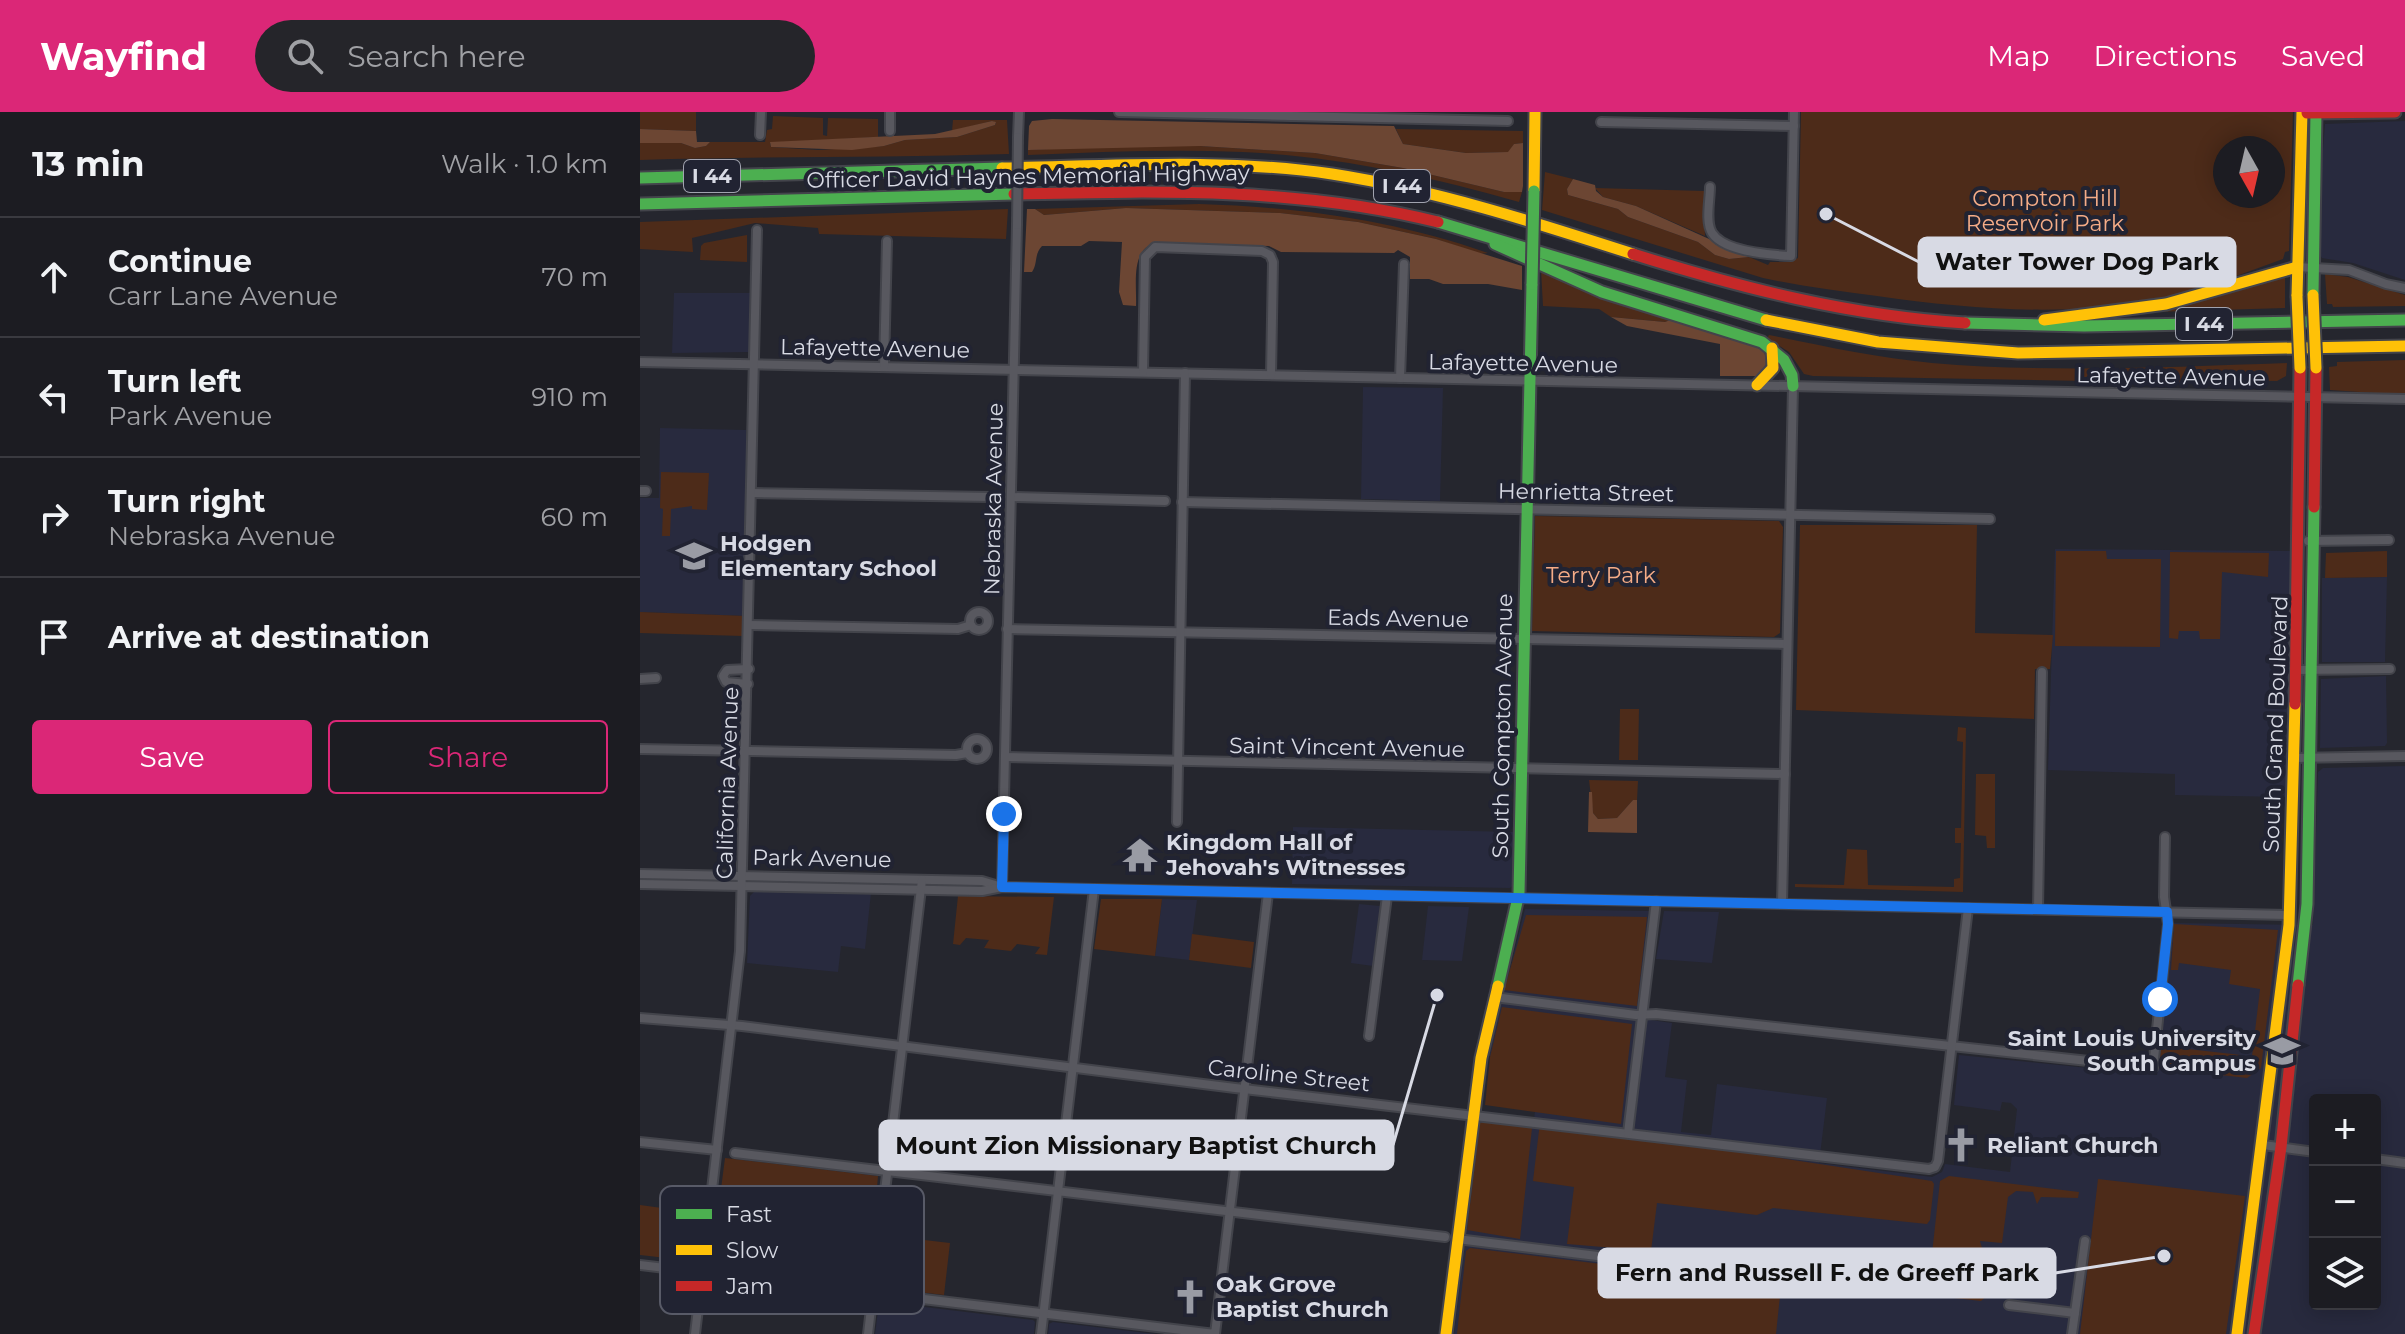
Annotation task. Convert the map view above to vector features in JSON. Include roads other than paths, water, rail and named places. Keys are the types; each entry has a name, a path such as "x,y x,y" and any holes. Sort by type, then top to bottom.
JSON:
{"main road":[{"name":"South Compton Avenue","path":"1446,1334 1473,1114 1494,997 1519,898 1535,112"},
{"path":"2302,113 2395,112"},
{"name":"South Grand Boulevard","path":"2237,1334 2263,1145 2289,915 2299,541 2301,397 2297,267 2302,113"},
{"name":"South Grand Boulevard","path":"2254,1334 2281,1147 2306,916 2317,397 2312,267 2316,113"},
{"name":"Officer David Haynes Memorial Highway","path":"640,178 1140,164 1236,165 1378,181 1471,202 1726,281 1817,304 1910,320 2004,327 2405,320"},
{"name":"Officer David Haynes Memorial Highway","path":"640,204 1124,191 1217,191 1294,196 1356,204 1467,228 1774,322 1911,346 2053,354 2405,346"},
{"path":"1467,228 1491,243 1584,286 1749,337 1772,348 1789,366 1793,386"},
{"path":"2004,327 2166,304 2297,267"},
{"path":"1757,385 1773,368 1772,348"},
{"name":"Park Avenue","path":"2289,915 2306,916"},
{"path":"2251,1235 2259,1235 2262,1239 2260,1267 2263,1284"}],"street":[{"path":"760,135 761,112"},
{"path":"890,112 890,131"},
{"name":"Nebraska Avenue","path":"1002,887 1019,112"},
{"path":"1119,112 1508,121"},
{"path":"1665,112 1665,124"},
{"path":"1710,187 1709,225 1717,238 1758,255 1791,256 1794,112"},
{"path":"1601,122 1794,126"},
{"name":"California Avenue","path":"713,1186 740,965 757,230"},
{"path":"884,367 887,241"},
{"path":"1143,372 1145,257 1155,247 1262,251 1270,255 1273,262 1271,375"},
{"path":"1400,378 1404,264"},
{"path":"2297,267 2349,270 2405,288"},
{"name":"Lafayette Avenue","path":"640,362 2405,399"},
{"path":"1177,822 1185,373"},
{"path":"1782,904 1793,386"},
{"path":"753,493 990,497"},
{"path":"1012,497 1165,501"},
{"name":"Henrietta Street","path":"1182,502 1990,519"},
{"path":"2299,541 2389,540"},
{"path":"750,625 958,629 971,625"},
{"name":"Eads Avenue","path":"1007,629 1787,644"},
{"path":"748,684 730,683 723,676 727,670 749,669"},
{"path":"2296,670 2390,669"},
{"path":"2038,909 2042,672"},
{"path":"640,679 656,678"},
{"path":"640,749 967,753"},
{"path":"2294,758 2405,756"},
{"name":"Saint Vincent Avenue","path":"1005,757 1785,774"},
{"path":"1494,997 2153,1068 2168,924 2165,837"},
{"name":"Park Avenue","path":"640,874 743,881 922,885 982,891 1002,887 2289,915"},
{"name":"Park Avenue","path":"640,884 743,881"},
{"path":"886,1186 922,885"},
{"path":"1041,1334 1094,889"},
{"path":"924,1299 1215,1334 1268,893"},
{"path":"1369,1036 1387,896"},
{"path":"1628,1133 1656,901"},
{"path":"1952,1047 1968,908"},
{"name":"Caroline Street","path":"640,1018 732,1025 1244,1089 1934,1168 1952,1047"},
{"path":"640,1142 717,1150"},
{"path":"2263,1145 2309,1151"},
{"path":"735,1153 1445,1237"},
{"path":"2381,1160 2405,1163"},
{"path":"1457,1239 1820,1283"},
{"path":"2072,1334 2085,1241"},
{"path":"640,1265 660,1268"},
{"path":"2009,1305 2075,1313"},
{"name":"California Avenue","path":"695,1334 697,1314"},
{"path":"868,1334 870,1314"}],"place":[{"name":"Water Tower Dog Park","path":"1826,214"},
{"name":"Hodgen Elementary School","path":"694,556"},
{"name":"Kingdom Hall of Jehovah's Witnesses","path":"1140,855"},
{"name":"Mount Zion Missionary Baptist Church","path":"1437,995"},
{"name":"Saint Louis University South Campus","path":"2282,1051"},
{"name":"Reliant Church","path":"1961,1145"},
{"name":"Fern and Russell F. de Greeff Park","path":"2164,1256"},
{"name":"Oak Grove Baptist Church","path":"1190,1297"}],"park label":[{"name":"Compton Hill Reservoir Park","path":"2045,210"},
{"name":"Terry Park","path":"1601,575"}]}
